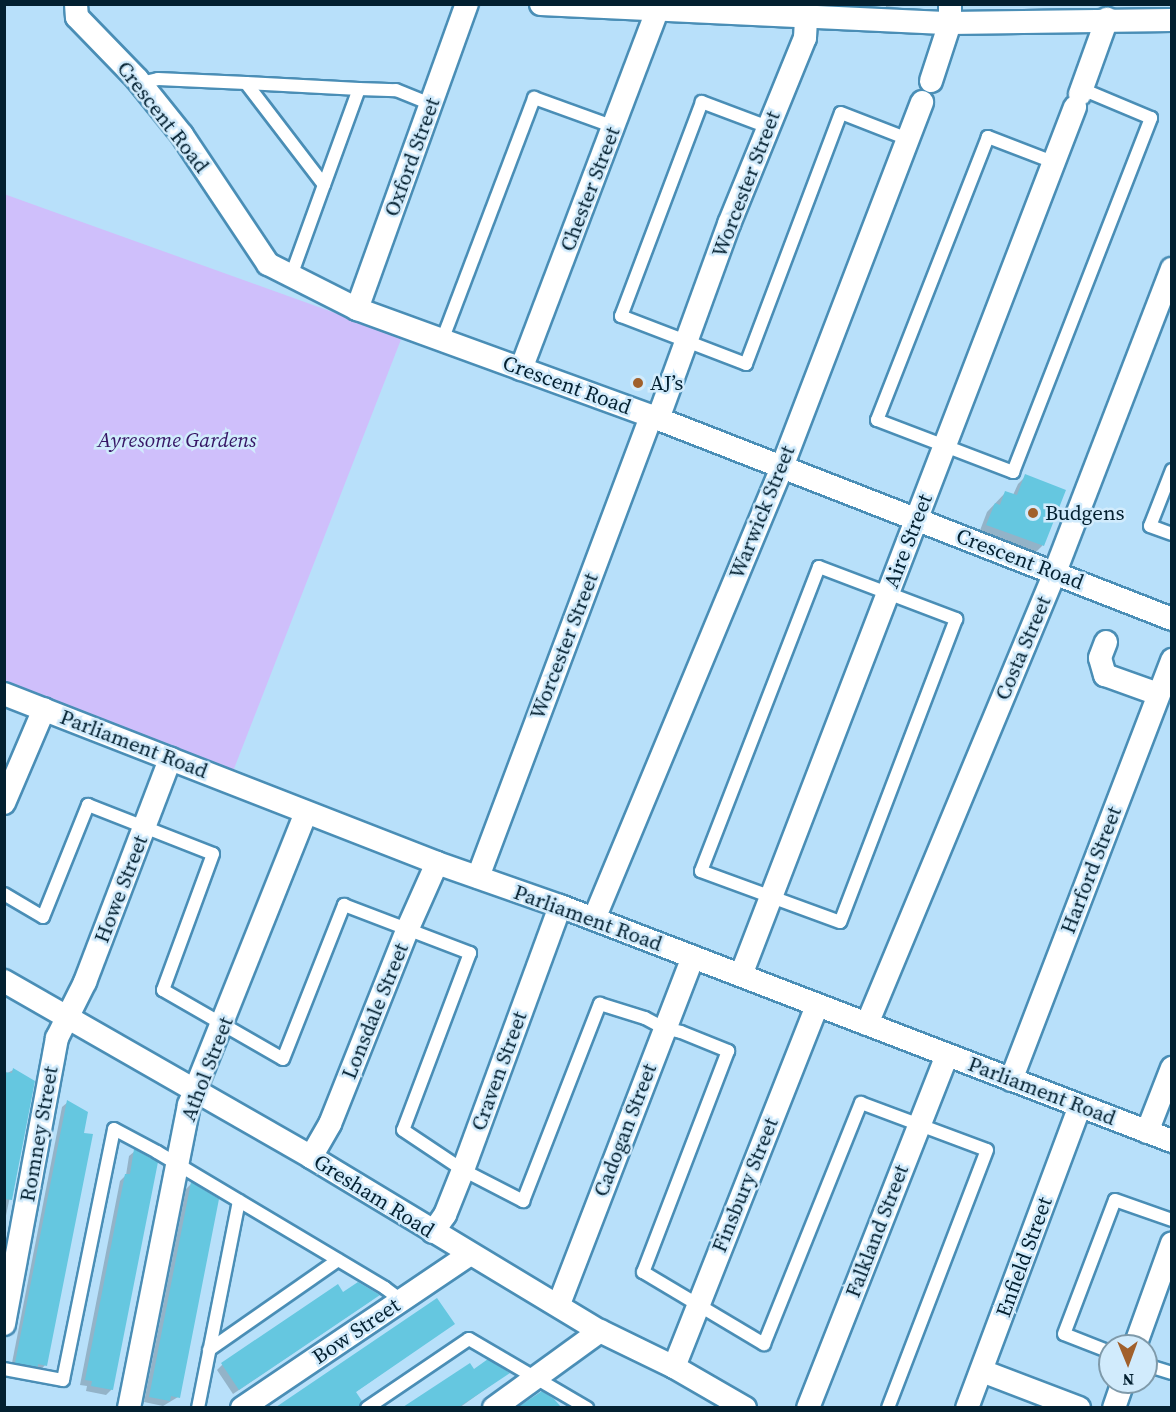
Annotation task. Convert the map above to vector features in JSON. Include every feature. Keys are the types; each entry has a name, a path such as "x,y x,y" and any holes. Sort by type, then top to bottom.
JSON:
{"street":[{"name":"Crescent Road","path":"76,4 77,17 141,83 182,135 268,264 357,309 443,338 520,369 655,417 1172,619"},
{"name":"Oxford Street","path":"357,309 466,4"},
{"path":"541,4 660,7 806,16 950,14 1172,20"},
{"name":"Chester Street","path":"520,369 660,7"},
{"path":"931,81 950,14"},
{"name":"Worcester Street","path":"478,877 768,127 805,38 806,16"},
{"name":"Aire Street","path":"741,975 1107,19"},
{"name":"Warwick Street","path":"594,919 782,467 922,102"},
{"name":"Costa Street","path":"867,1024 1055,572 1172,269"},
{"path":"1106,642 1100,657 1105,675 1158,694"},
{"name":"Harford Street","path":"1011,1080 1172,660"},
{"name":"Parliament Road","path":"4,694 437,863 560,906 1172,1141"},
{"path":"4,803 44,709"},
{"name":"Howe Street","path":"67,1017 85,982 170,759"},
{"name":"Athol Street","path":"129,1407 176,1165 194,1090 223,1025 306,812"},
{"name":"Lonsdale Street","path":"311,1157 330,1124 408,928 437,863"},
{"name":"Craven Street","path":"433,1232 445,1215 463,1170 560,906"},
{"name":"Cadogan Street","path":"559,1304 693,957"},
{"name":"Gresham Road","path":"4,981 311,1157 470,1254 559,1304 600,1331 674,1367 738,1406"},
{"name":"Finsbury Street","path":"674,1367 817,1005"},
{"name":"Romney Street","path":"4,1324 57,1038 67,1017"},
{"name":"Falkland Street","path":"808,1407 947,1055"},
{"path":"1147,1132 1172,1068"},
{"name":"Enfield Street","path":"967,1407 1080,1106"},
{"path":"1139,1334 1172,1242"},
{"name":"Bow Street","path":"242,1407 470,1254"},
{"path":"494,1407 538,1378 600,1331"},
{"path":"982,1371 1078,1407"}],"lane":[{"path":"141,83 158,79 396,90 431,104"},
{"path":"246,83 324,185"},
{"path":"291,276 359,88"},
{"path":"1053,162 988,137 877,420 1013,472 1151,118 1079,97"},
{"path":"443,338 534,98 614,127"},
{"path":"768,127 702,102 621,316 746,364 841,113 908,139"},
{"path":"1172,470 1150,526 1172,534"},
{"path":"819,567 888,593 956,619 840,922 702,871 819,567"},
{"path":"4,894 43,917 88,805 213,854 163,990 283,1059 344,906 470,953 403,1130 463,1170 523,1201 600,1004 645,1018 664,1028 681,1032 728,1052 643,1272 764,1344 861,1103 920,1123 987,1150 888,1407"},
{"path":"4,1369 63,1380 114,1129 239,1201 401,1300"},
{"path":"1098,1347 1064,1334 1115,1200 1172,1220"},
{"path":"198,1407 239,1201"},
{"path":"208,1350 338,1260"},
{"path":"367,1407 469,1339 587,1407"}],"green space":[{"name":"Ayresome Gardens","path":"4,194 402,337 232,774 5,686"}],"building":[{"name":"Budgens","path":"1025,474 1066,490 1044,546 986,525 995,503 1000,505 1005,491 1017,495"},
{"path":"13,1068 35,1081 12,1200 4,1199 4,1072 12,1073"},
{"path":"67,1100 88,1112 84,1133 93,1134 47,1366 38,1364 38,1367 15,1363"},
{"path":"134,1149 158,1162 113,1390 91,1386 92,1381 85,1380 125,1174 130,1174"},
{"path":"191,1182 219,1199 180,1398 171,1396 170,1401 149,1397"},
{"path":"358,1282 380,1295 239,1390 221,1363 338,1284 343,1292"},
{"path":"437,1298 455,1324 356,1392 362,1401 359,1407 276,1407"},
{"path":"488,1359 510,1373 459,1407 403,1407 470,1363 474,1369"},
{"path":"542,1391 561,1407 518,1407"}],"place":[{"name":"AJ’s","path":"638,383"},
{"name":"Budgens","path":"1033,513"}]}
